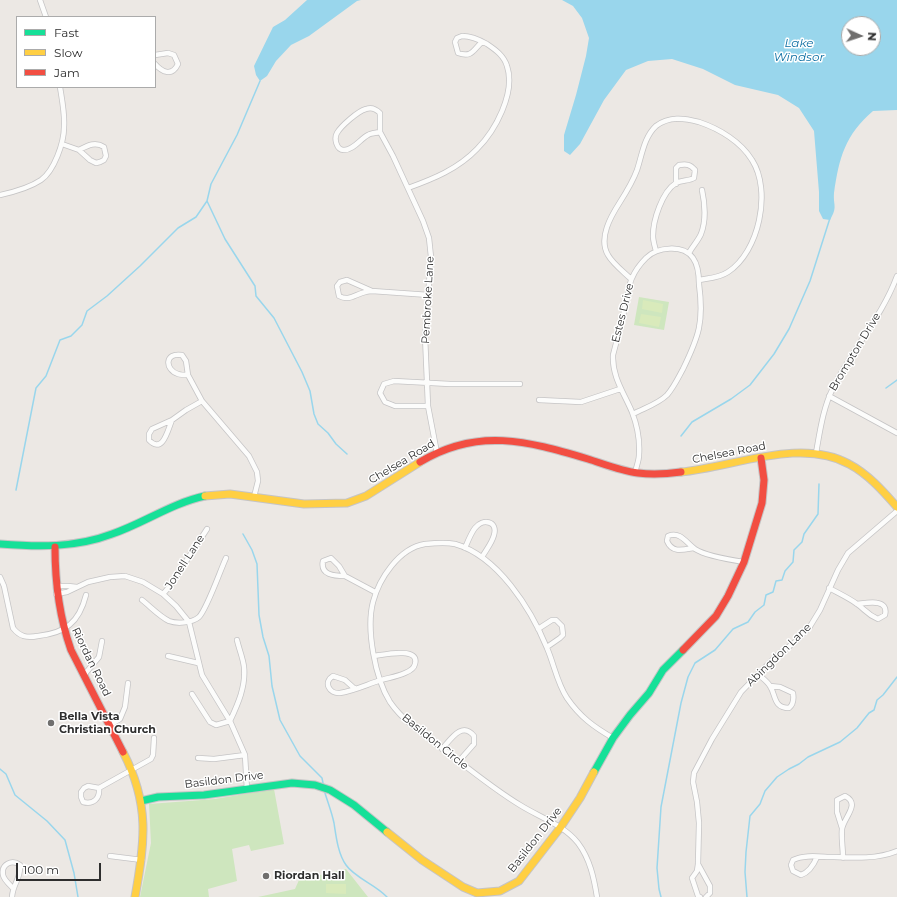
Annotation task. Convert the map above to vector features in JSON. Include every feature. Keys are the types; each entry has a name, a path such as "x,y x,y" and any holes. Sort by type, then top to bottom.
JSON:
{"street":[{"path":"40,0 46,16"},
{"path":"408,188 436,178 464,161 488,136 496,123 507,96 509,77 508,67 499,53 482,42 467,36 462,36 457,38 455,42 458,53 469,55 482,42"},
{"path":"156,55 168,53 174,55 178,64 175,70 170,72 164,72 156,65"},
{"path":"0,195 29,187 42,179 54,164 62,144 64,127 60,88"},
{"name":"Pembroke Lane","path":"380,132 369,134 346,150 342,150 339,147 336,139 336,135 342,126 366,109 376,109 380,113 380,132 393,156 423,222 428,238 431,257 425,336 428,406 437,453"},
{"path":"631,279 608,255 605,245 608,222 629,189 650,132 665,121 675,118 686,118 705,124 724,134 744,149 758,171 761,186 762,202 760,219 751,245 744,256 729,272 721,276 699,280"},
{"path":"62,144 79,150 90,160 96,163 104,160 106,156 104,147 101,145 90,144 79,150"},
{"path":"632,414 658,402 674,388 695,345 699,333 701,320 701,299 699,280 694,259 689,254 679,249 656,251 653,237 656,217 663,198 676,184 694,178 695,170 692,165 679,165 676,168 676,184"},
{"path":"689,254 700,235 704,222 704,200 702,190"},
{"name":"Estes Drive","path":"635,473 639,454 638,434 632,414 620,389 614,368 613,355 631,279 646,258 656,251"},
{"name":"Brompton Drive","path":"816,453 824,412 829,396 852,355 876,318 893,287 897,276"},
{"path":"372,291 347,280 340,282 337,286 339,296 344,298 350,298 362,292 372,291 428,295"},
{"path":"188,375 179,375 172,371 168,362 170,356 173,354 182,355 186,361 188,375 202,402 249,456 257,472 258,481 254,498"},
{"path":"428,406 395,406 385,402 380,393 384,384 389,382 520,384"},
{"path":"539,400 581,402 620,389"},
{"path":"829,396 897,433"},
{"path":"172,420 162,443 152,444 149,440 149,434 152,429 172,420 186,410 202,402"},
{"name":"Chelsea Road","path":"0,544 55,547 88,541 112,534 183,502 202,497 224,494 306,505 345,504 361,499 437,453 462,443 486,440 525,442 557,449 635,473 676,473 719,467 781,454 802,452 816,453 832,456 852,466 872,480 897,507"},
{"name":"Basildon Drive","path":"141,801 158,797 204,795 292,783 315,785 330,790 354,805 422,860 463,887 477,893 500,891 518,881 560,828 580,798 613,738 649,693 663,670 716,616 744,562 762,503 764,480 761,458"},
{"name":"Abingdon Lane","path":"700,897 698,896 692,878 697,871 698,864 698,822 697,802 693,782 694,773 712,739 741,692 775,658 795,642 809,628 820,610 829,588 848,553 897,511"},
{"path":"465,548 475,528 483,522 490,522 493,524 494,536 482,557"},
{"name":"Jonell Lane","path":"163,594 170,586 207,529"},
{"path":"693,548 675,550 669,546 667,541 668,536 673,534 679,535 696,550 724,559 744,562"},
{"name":"Basildon Circle","path":"597,897 592,869 578,844 569,834 520,806 483,781 420,732 391,704 379,680 374,656 370,613 376,592 387,571 405,552 421,544 437,542 453,544 465,548 482,557 514,588 538,628 547,647 565,695 576,710 591,724 613,738"},
{"name":"Riordan Road","path":"55,547 56,594 63,631 71,650 132,769 141,801 144,825 142,860 135,897"},
{"path":"142,600 167,620 173,622 189,622 198,618 204,608 226,558"},
{"path":"345,576 335,561 331,558 323,561 322,566 324,572 330,575 345,576 376,592"},
{"path":"56,594 67,592 88,582 110,577 125,576 143,582 163,594 176,606 189,622 198,663 202,674 230,721 245,755 247,790"},
{"path":"0,577 4,586 13,628 22,636 30,638 51,635 63,631 72,623 83,607 86,595"},
{"path":"56,586 77,587"},
{"path":"829,588 857,604 867,614 878,619 885,615 886,610 881,604 874,602 857,604"},
{"path":"538,628 552,620 556,620 562,626 562,635 560,638 547,647"},
{"path":"192,694 210,722 216,725 230,721 237,706 244,678 244,666 237,640"},
{"path":"84,675 98,657 102,642"},
{"path":"355,689 345,680 333,676 329,678 327,683 328,688 337,693 355,689 379,680 411,671 415,666 416,661 410,654 404,652 374,656"},
{"path":"168,656 198,663"},
{"path":"758,674 770,686 775,700 779,705 784,708 789,708 792,706 794,698 793,693 780,687 770,686"},
{"path":"110,725 120,719 125,706 128,683"},
{"path":"442,748 458,732 466,730 471,732 474,736 474,744 459,761"},
{"path":"98,788 98,797 96,800 88,803 83,802 81,792 84,788 88,786 98,788 151,759 153,755 154,738"},
{"path":"198,758 214,759 245,755"},
{"path":"842,828 851,808 852,802 850,798 845,796 836,800 842,828 843,858"},
{"path":"817,857 814,864 806,873 801,874 793,871 791,865 794,860 799,858 817,857 862,858 889,855 897,852"},
{"path":"110,856 142,860"},
{"path":"12,897 13,888 20,872 20,865 16,862 11,862 4,867 3,875 13,888"},
{"name":"Abingdon Lane","path":"698,864 710,886 710,893 706,897"}],"green space":[{"path":"639,297 669,302 664,330 634,325"},
{"path":"643,300 663,304 662,313 642,309"},
{"path":"641,314 661,317 659,327 639,323"},
{"path":"274,789 284,844 251,851 249,845 232,849 237,881 208,889 209,897 140,897 151,843 149,804 215,799"},
{"path":"346,869 368,897 258,897 295,889 299,880"},
{"path":"326,884 346,884 346,894 326,893"}],"water":[{"path":"307,0 361,0 357,1 309,36 291,45 276,61 267,76 260,81 256,75 254,66 273,27 285,20"},
{"name":"Lake Windsor","path":"562,0 897,0 897,110 873,111 863,120 850,138 838,169 834,193 835,209 830,220 823,219 819,211 814,131 799,108 778,95 735,85 703,69 672,59 648,61 626,70 604,100 580,144 570,155 564,151 564,135 576,95 589,38 582,18 573,6"}],"waterway":[{"path":"16,490 36,388 46,376 60,340 71,336 82,325 87,311 107,296 140,266 178,228 196,217 207,201 211,184 237,135 260,81"},
{"path":"207,201 225,239 255,286 256,296 274,318 302,372 310,391 314,414 318,424 347,454"},
{"path":"681,436 692,422 731,399 750,385 774,354 789,329 810,281 830,218"},
{"path":"886,388 897,380"},
{"path":"661,897 657,868 661,807 681,703 688,677 695,663 715,650 733,629 748,622 755,612 764,605 766,595 773,592 776,581 782,580 785,571 793,562 794,550 802,542 804,534 818,514 819,484"},
{"path":"243,534 252,550 257,564 259,615 263,637 269,656 272,686 280,720 300,756 322,778 323,783"},
{"path":"747,897 745,872 750,816 760,804 765,791 777,777 808,757 840,742 857,728 869,713 874,710 877,700 883,695 897,677"},
{"path":"0,769 6,774 15,795 47,821 65,840 74,873 78,897"},
{"path":"325,793 343,861 350,870 377,888 387,897"}],"traffic: fast":[{"path":"0,544 42,546 70,544 98,539 181,503 205,496"},
{"path":"594,772 613,738 649,693 663,670 683,650"},
{"path":"141,801 158,797 204,795 292,783 315,785 330,790 354,805 387,832"}],"traffic: slow":[{"path":"681,472 789,453 810,453 830,456 849,464 863,473 881,489 897,507"},
{"path":"205,496 230,494 304,504 347,503 366,496 420,462"},
{"path":"123,752 132,771 138,789 143,823 143,841 135,897"},
{"path":"387,832 422,860 463,887 477,893 500,891 519,881 560,828 580,798 594,772"}],"traffic: jam":[{"path":"420,462 441,451 462,444 483,441 503,441 544,447 619,469 643,474 681,472"},
{"path":"683,650 716,616 728,596 744,562 762,503 764,480 761,458"},
{"path":"55,547 58,599 63,625 71,650 123,752"}],"place":[{"name":"Bella Vista Christian Church","path":"51,723"},
{"name":"Riordan Hall","path":"266,876"}]}
